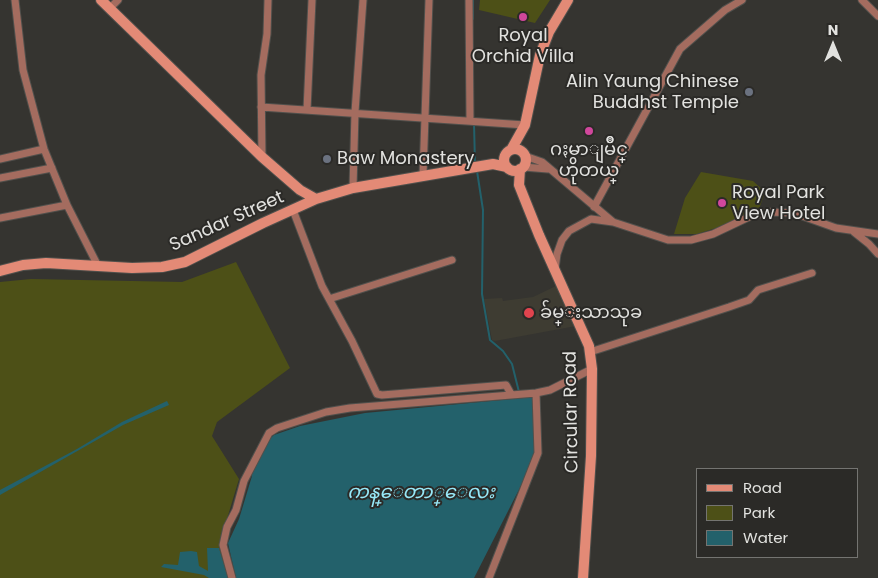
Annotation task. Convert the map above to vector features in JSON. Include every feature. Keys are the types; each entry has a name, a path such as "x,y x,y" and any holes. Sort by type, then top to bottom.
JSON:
{"street":[{"path":"16,0 22,70 44,149 68,205 98,266"},
{"path":"101,0 262,157 300,190 316,199"},
{"path":"110,8 118,0"},
{"path":"262,157 261,75 267,34 268,0"},
{"path":"307,110 312,0"},
{"path":"353,188 354,112 363,0"},
{"path":"424,175 424,117 429,0"},
{"path":"469,0 472,121"},
{"path":"519,185 508,167 508,153 524,128 540,55 556,17 568,0"},
{"path":"594,207 680,49 725,10 742,0"},
{"path":"862,0 878,16"},
{"path":"261,107 424,117 524,128"},
{"name":"Circular Road","path":"524,128 524,155 519,185 586,338 590,352 592,369 591,456 583,578"},
{"path":"0,159 44,149"},
{"path":"493,164 508,153 518,150 524,155 542,162 613,222"},
{"path":"493,164 508,167 549,169"},
{"name":"Sandar Street","path":"0,271 22,265 46,263 162,267 185,262 316,199 353,188 493,164"},
{"path":"0,178 52,168"},
{"path":"300,190 293,210 318,278 377,394 382,396 506,385 511,394"},
{"path":"0,218 68,205"},
{"path":"555,270 557,254 562,240 569,231 591,219 613,222 668,240 691,240 713,234 751,216 770,212 794,213 854,232 878,234"},
{"path":"854,232 870,244 878,254"},
{"path":"329,299 452,260"},
{"path":"590,352 749,300 758,290 812,274"},
{"path":"232,578 223,545 227,527 236,510 244,481 269,434 277,428 326,412 350,408 550,390 592,369"},
{"path":"489,578 538,453 536,392"}],"shaded area":[{"name":"ခ်မ္းသာသုခ","path":"558,285 576,326 492,340 484,299 502,298 503,301 533,297"}],"green space":[{"name":"Royal Orchid Villa","path":"480,0 550,0 535,23 479,10"},
{"name":"Royal Park View Hotel","path":"701,172 753,181 765,192 759,209 716,228 697,234 674,234 685,198"},
{"path":"236,262 290,368 217,422 212,436 239,479 220,542 230,578 0,578 0,282 31,279 182,282"}],"water":[{"name":"ကန္ေတာ္ေလး","path":"533,397 536,456 474,578 236,578 228,543 239,519 252,476 252,469 267,441 274,435 300,426 365,413"},
{"path":"167,401 169,405 123,425 0,495 0,490 77,449 122,422"},
{"path":"207,548 219,548 228,578 209,578 204,575 161,567 164,564 178,565 180,552 191,551 197,552 199,566 208,571"}],"waterway":[{"path":"473,0 473,19"},
{"path":"474,123 475,164"},
{"path":"477,171 483,210 482,294 490,340 503,351 512,364 519,392"}],"place":[{"name":"Royal Orchid Villa","path":"523,17"},
{"name":"Alin Yaung Chinese Buddhst Temple","path":"749,92"},
{"name":"ဂႏမာျမိဳင္ ဟိုတယ္","path":"589,131"},
{"name":"Baw Monastery","path":"327,159"},
{"name":"Royal Park View Hotel","path":"722,203"},
{"name":"ခ်မ္းသာသုခ","path":"529,313"}]}
